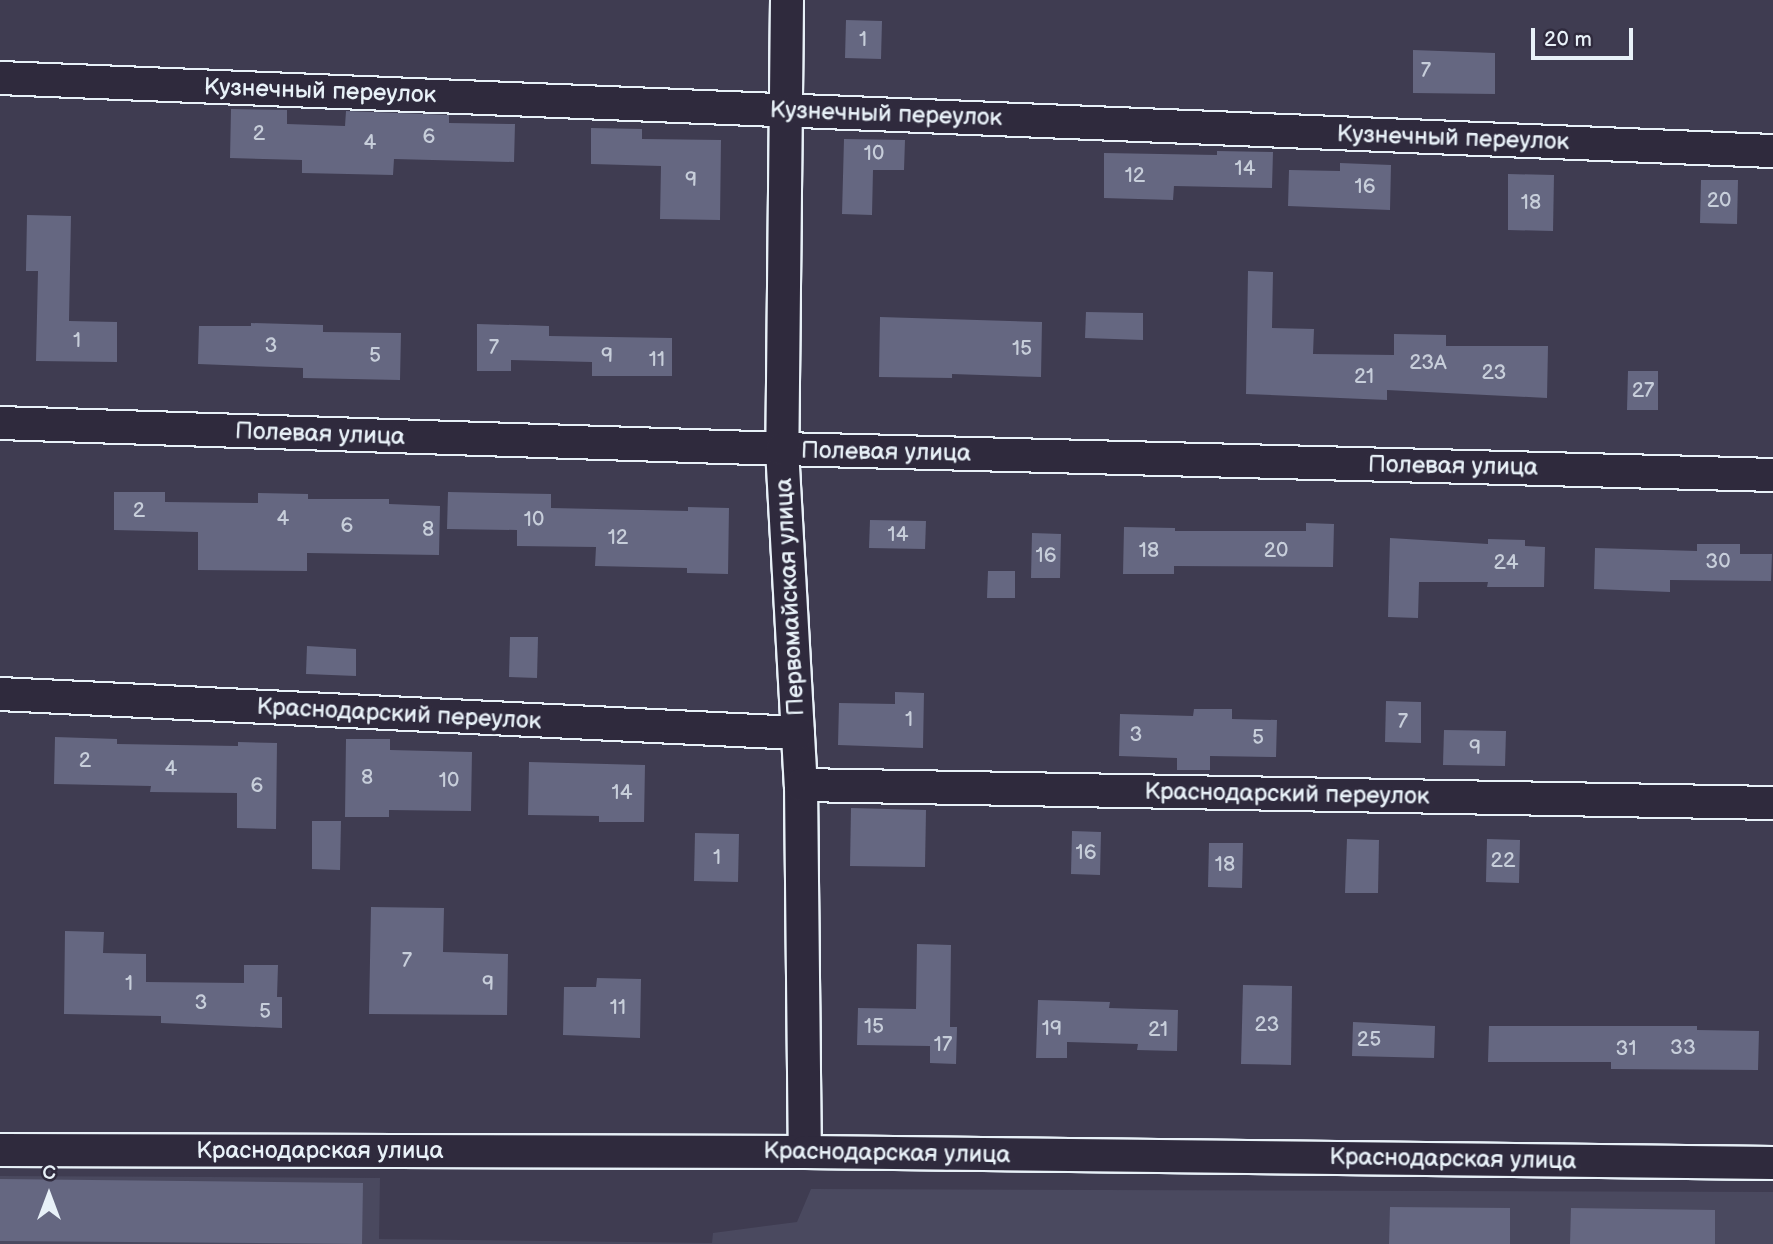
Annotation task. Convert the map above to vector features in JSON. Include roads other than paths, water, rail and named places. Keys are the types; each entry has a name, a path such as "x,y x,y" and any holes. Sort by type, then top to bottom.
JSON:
{"street":[{"name":"Первомайская улица","path":"787,0 782,449 801,785 805,1152"},
{"name":"Кузнечный переулок","path":"0,78 1773,151"},
{"name":"Полевая улица","path":"0,423 782,449 1773,475"},
{"name":"Краснодарский переулок","path":"0,694 798,733"},
{"name":"Краснодарский переулок","path":"801,785 1773,803"},
{"name":"Краснодарская улица","path":"0,1150 805,1152 1773,1163"}]}
